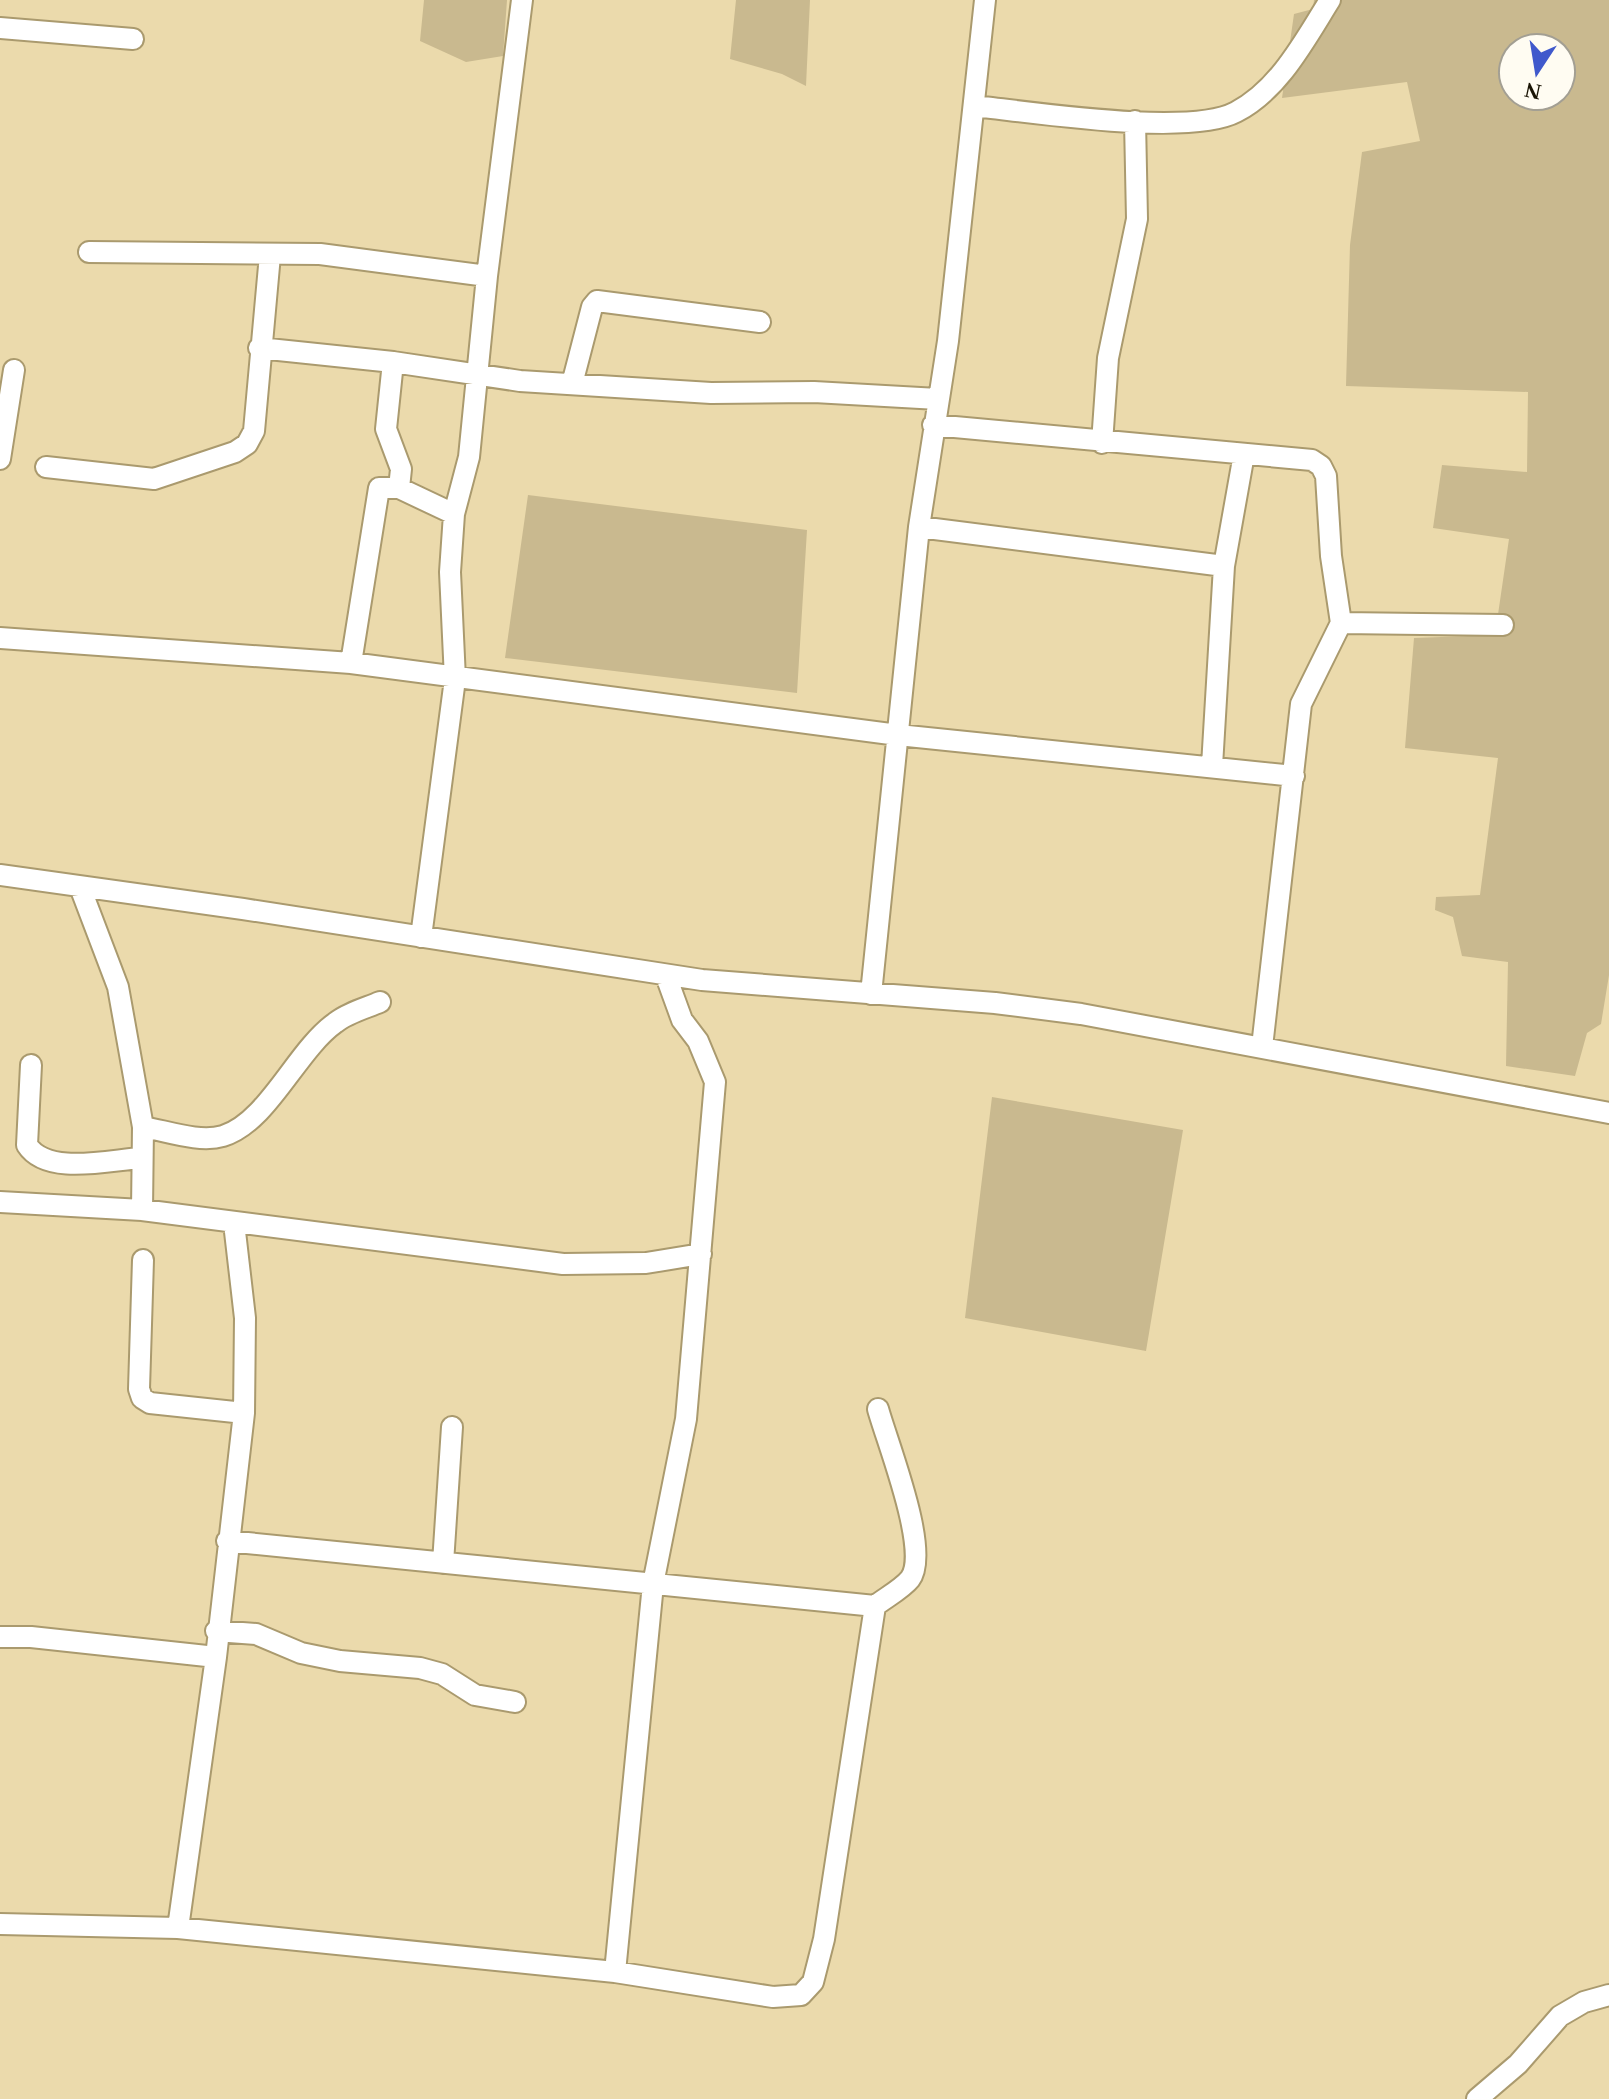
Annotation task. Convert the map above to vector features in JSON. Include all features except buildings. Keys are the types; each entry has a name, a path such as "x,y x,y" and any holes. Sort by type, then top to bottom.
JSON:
{"street":[{"path":"421,937 455,679 450,572 454,514 469,457 487,276 522,0"},
{"path":"871,994 919,527 948,341 985,0"},
{"path":"974,106 1135,121 1211,121 1235,113 1256,100 1278,76 1330,0"},
{"path":"0,28 133,39"},
{"path":"1102,443 1108,358 1137,219 1135,121"},
{"path":"89,252 320,254 487,276"},
{"path":"46,467 154,479 235,452 247,444 254,431 259,348 270,255"},
{"path":"572,384 592,307 597,301 760,322"},
{"path":"259,348 393,362 477,376 572,384 711,393 814,392 938,399"},
{"path":"393,362 386,429 401,469 399,488"},
{"path":"0,459 14,370"},
{"path":"933,425 1312,460 1321,466 1326,476 1331,556 1341,623 1301,704 1262,1047"},
{"path":"1212,766 1224,566 1244,454"},
{"path":"351,663 379,488 399,488 454,514"},
{"path":"919,527 1224,566"},
{"path":"1341,623 1503,625"},
{"path":"0,638 351,663 898,735 1294,776"},
{"path":"0,875 666,976 1081,1014 1609,1113"},
{"path":"80,887 118,987 143,1127 142,1210"},
{"path":"615,1972 653,1584 686,1419 715,1082 698,1041 682,1020 666,976"},
{"path":"143,1127 201,1137 222,1136 239,1127 268,1101 295,1064 335,1022 380,1002"},
{"path":"31,1065 27,1145 34,1156 48,1161 73,1162 141,1158"},
{"path":"0,1202 142,1210 563,1264 646,1263 701,1254"},
{"path":"178,1928 216,1657 216,1631 244,1413 245,1318 234,1223"},
{"path":"143,1260 139,1389 142,1398 150,1403 244,1413"},
{"path":"0,1924 178,1928 615,1972 773,1997 801,1995 813,1982 824,1939 875,1606 910,1578 916,1561 914,1531 878,1409"},
{"path":"443,1563 452,1427"},
{"path":"227,1541 875,1606"},
{"path":"216,1631 256,1634 301,1653 340,1661 420,1668 442,1674 475,1695 515,1702"},
{"path":"0,1637 31,1637 216,1657"},
{"path":"1477,2099 1518,2064 1560,2016 1584,2002 1609,1995"}],"shaded area":[{"path":"424,0 507,0 503,56 466,62 420,41"},
{"path":"736,0 810,0 806,86 782,74 730,59"},
{"path":"1314,0 1609,0 1609,975 1601,1024 1587,1033 1575,1076 1506,1066 1508,962 1462,956 1453,917 1435,910 1436,897 1480,895 1498,758 1405,748 1414,638 1495,635 1509,539 1433,528 1442,465 1527,472 1528,392 1346,386 1350,245 1362,152 1420,141 1407,82 1282,98 1294,14 1313,9"},
{"path":"528,495 807,530 797,693 505,658"},
{"path":"992,1097 1183,1130 1146,1351 965,1318"}]}
